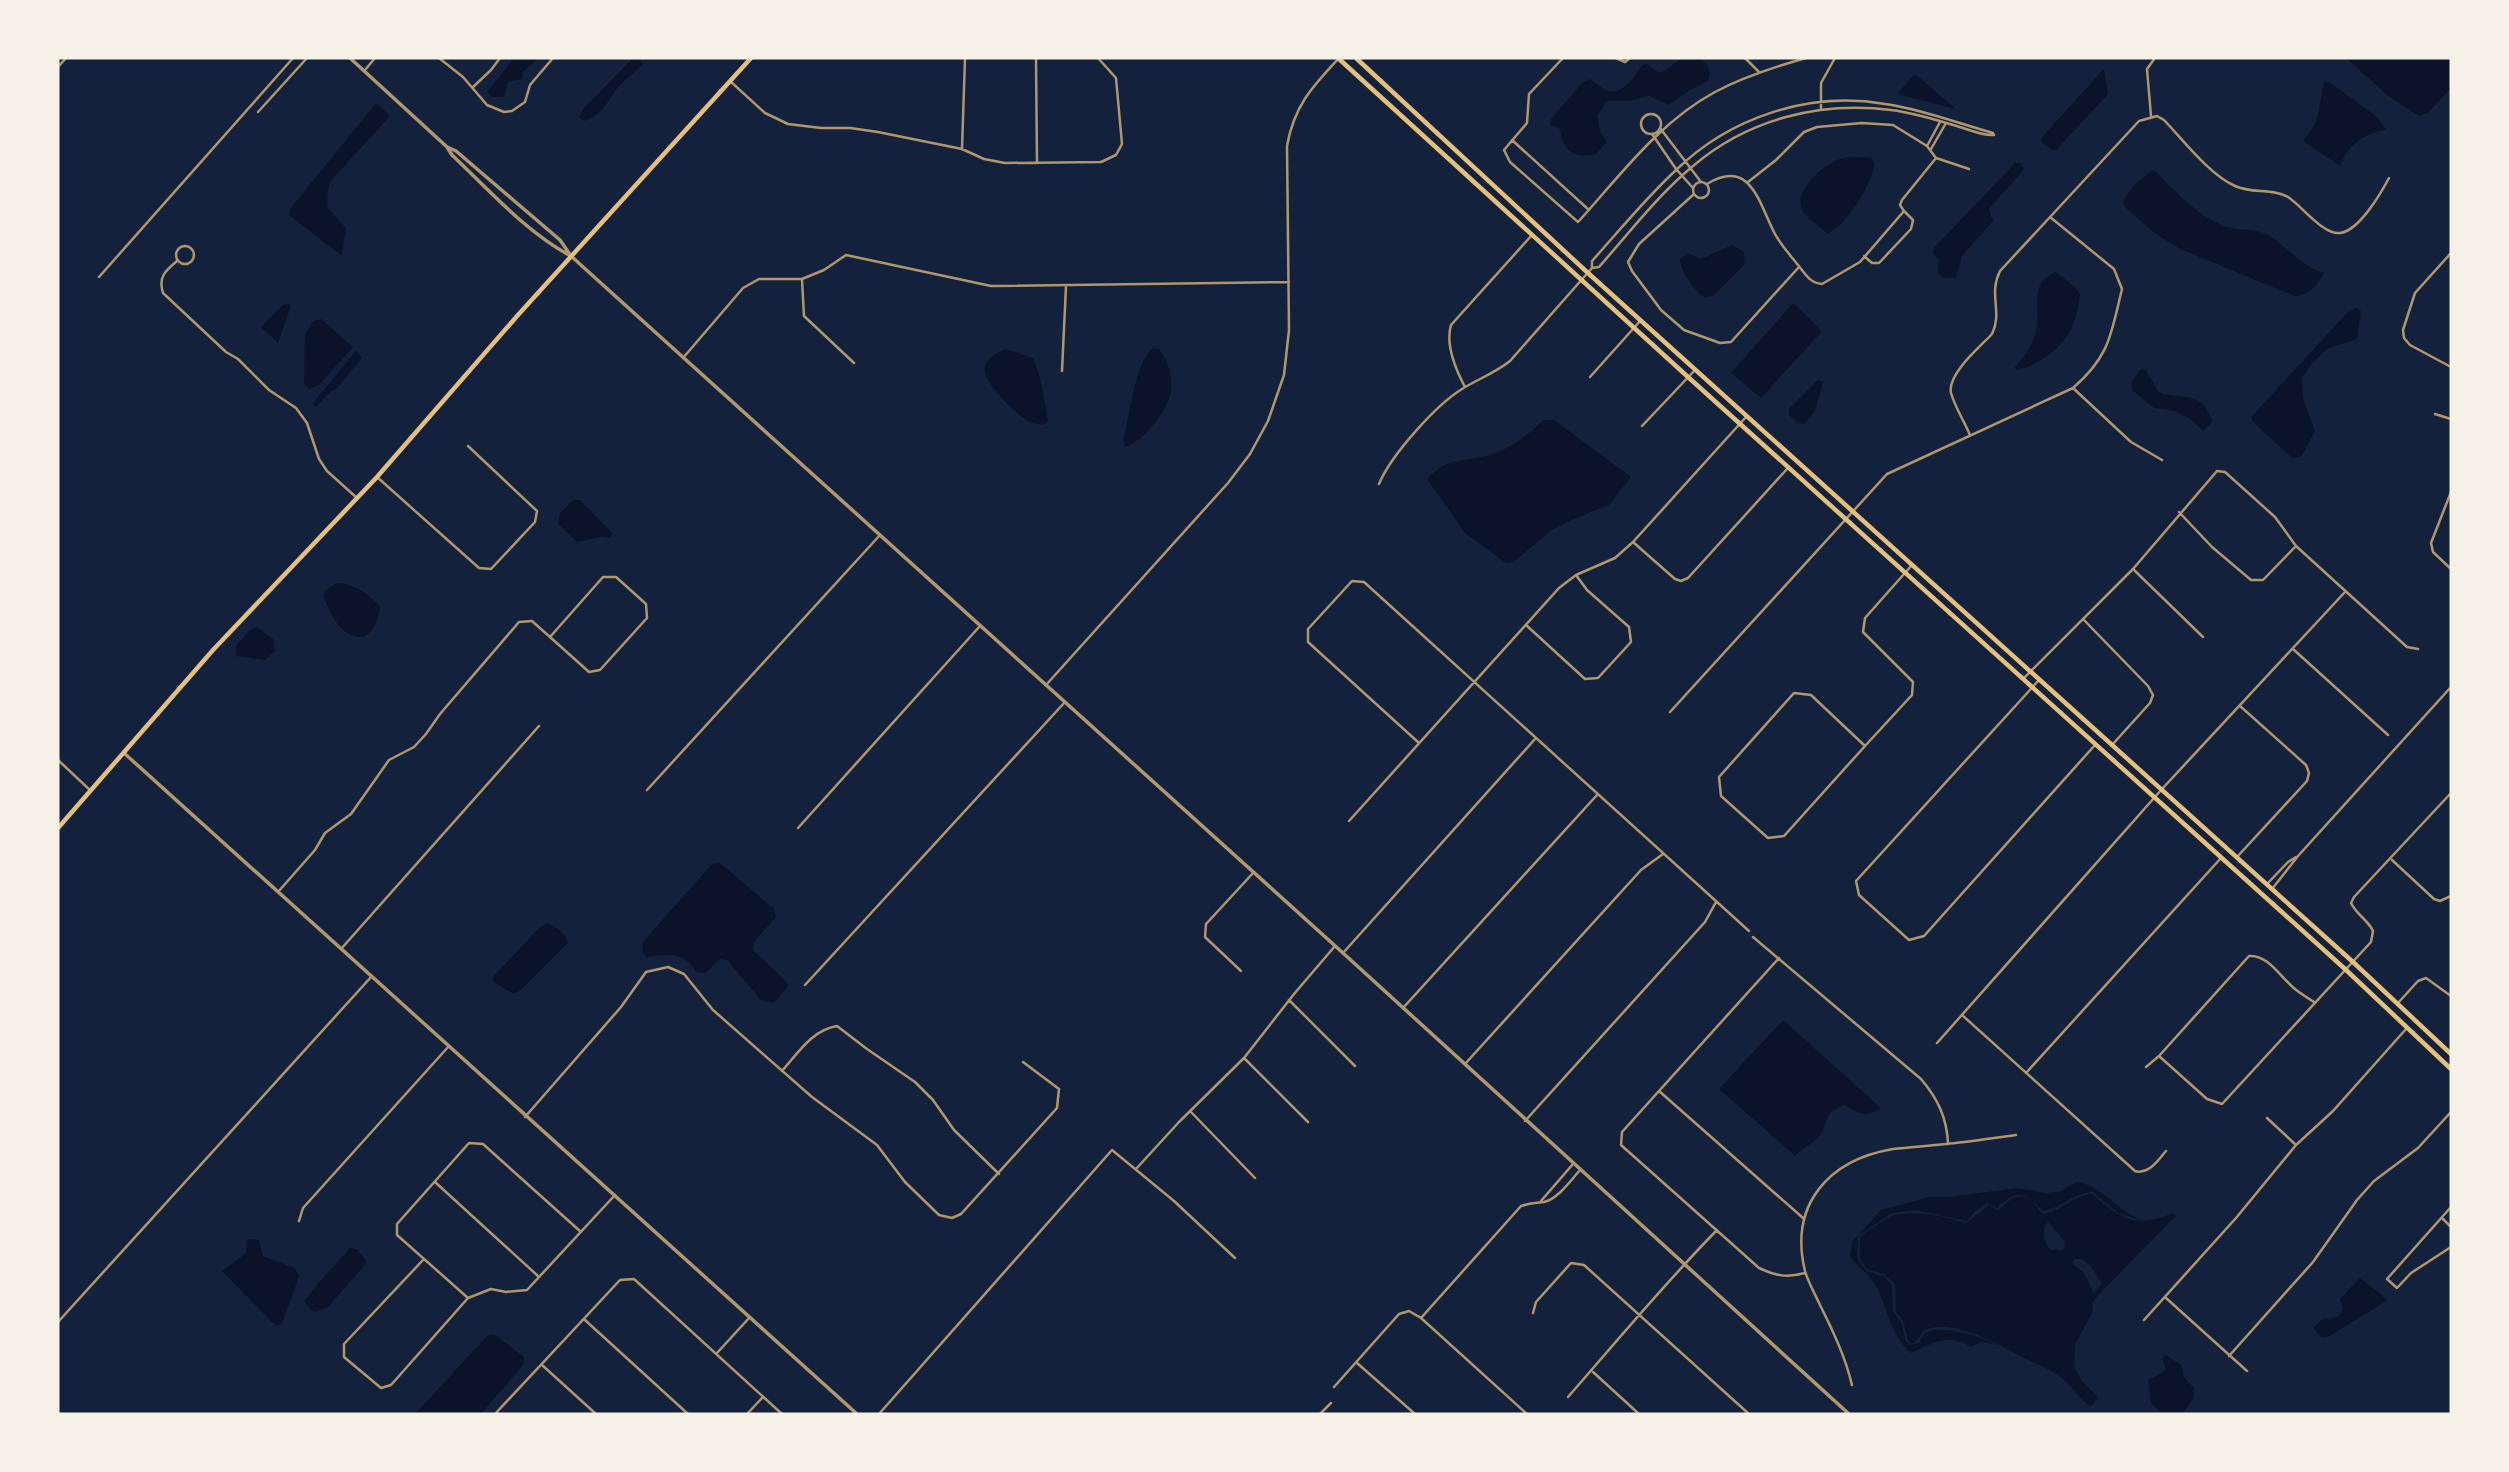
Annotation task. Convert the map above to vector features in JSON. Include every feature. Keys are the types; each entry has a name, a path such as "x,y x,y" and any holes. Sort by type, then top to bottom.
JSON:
{"main road":[{"path":"58,828 251,608 377,477 536,295 751,58"},
{"path":"1339,58 1739,424 2345,969 2451,1069"},
{"path":"1356,58 1695,369 2353,962 2451,1054"},
{"path":"1968,629 1975,622"}],"street":[{"path":"58,67 66,58"},
{"path":"99,277 293,58"},
{"path":"258,113 307,58"},
{"path":"351,58 524,221 555,247 571,256 1254,872 1849,1414"},
{"path":"365,71 375,58"},
{"path":"439,58 473,87 487,105 497,111 513,111 525,102 530,85 553,58"},
{"path":"473,87 500,58"},
{"path":"962,149 965,58"},
{"path":"1035,58 1037,163"},
{"path":"730,81 765,113 788,124 850,128 962,149 984,159 1005,163 1101,162 1116,155 1122,144 1116,78 1098,58"},
{"path":"1046,685 1228,483 1250,454 1268,421 1284,375 1289,330 1287,146 1290,128 1309,91 1339,58"},
{"path":"1563,58 1529,94 1527,123 1504,150 1510,162 1578,222 1661,130"},
{"path":"1616,58 1625,62 1630,58"},
{"path":"1745,58 1759,72"},
{"path":"1652,134 1712,93 1759,72 1806,58"},
{"path":"1821,110 1821,83 1835,58"},
{"path":"2151,116 2147,69 2155,58"},
{"path":"1379,484 1386,467 1442,404 1465,387 1485,379 1510,360 1590,270 1592,261 1676,169 1719,137 1747,122 1787,107 1855,101 1896,106 1994,135 1911,113 1880,109 1843,107 1786,116 1747,131 1715,149 1682,176 1599,267 1590,270"},
{"path":"1656,114 1661,119 1661,130 1684,162 1707,184 1709,189 1706,196 1701,198 1694,194 1693,188 1652,134 1641,128 1644,116 1656,114"},
{"path":"1970,435 1950,390 1953,379 1996,327 1993,291 2000,271 2139,121 2151,116 2164,120 2224,180 2245,189 2286,196 2326,230 2336,234 2345,233 2352,227 2378,199 2389,178"},
{"path":"1927,146 1940,121"},
{"path":"1748,182 1776,160 1800,135 1817,127 1862,123 1893,125 1931,149 1936,158 1969,169"},
{"path":"1931,149 1946,123"},
{"path":"1512,140 1589,210"},
{"path":"447,147 456,151 561,240 571,256"},
{"path":"1864,256 1872,263 1879,263 1911,229 1913,220 1900,205 1936,158"},
{"path":"1707,184 1728,175 1748,182 1777,238 1813,282 1822,284 1860,262 1903,211"},
{"path":"1693,188 1701,181"},
{"path":"1694,194 1639,244 1628,262 1661,310 1684,330 1720,343 1731,342 1799,267"},
{"path":"1670,712 1887,474 2073,388 2096,365 2107,347 2122,289 2114,269 2050,217"},
{"path":"1465,387 1456,370 1450,341 1451,326 1532,235"},
{"path":"180,247 191,249 194,254 190,262 185,264 177,261 176,255 180,247"},
{"path":"2451,253 2415,293 2403,330 2404,338 2410,345 2451,367"},
{"path":"683,358 743,288 760,279 802,279 824,270 846,255 991,286 1289,282"},
{"path":"177,261 162,274 160,284 163,293 269,390 296,408 307,423 319,459 327,471 357,498"},
{"path":"802,279 804,316 854,363"},
{"path":"1062,371 1066,286"},
{"path":"1590,377 1641,320"},
{"path":"1642,426 1695,369"},
{"path":"2073,388 2131,442 2162,460"},
{"path":"2435,414 2451,419"},
{"path":"1349,821 1559,588 1576,575 1615,558 1633,542 1747,415"},
{"path":"377,477 479,568 491,569 535,522 537,511 468,446"},
{"path":"1633,542 1675,579 1688,578 1788,468"},
{"path":"2023,680 2133,569 2179,512 2217,471 2225,472 2275,517 2296,546 2407,647 2418,649"},
{"path":"2451,492 2431,543 2433,552 2451,569"},
{"path":"2179,512 2212,547 2251,580 2263,580 2296,546"},
{"path":"647,790 880,535"},
{"path":"1865,746 1811,695 1794,693 1719,777 1721,796 1768,838 1784,836 1912,695 1913,682 1863,632 1865,618 1912,565"},
{"path":"2133,569 2203,637"},
{"path":"1526,625 1585,679 1598,678 1630,642 1629,627 1587,590 1576,575"},
{"path":"278,892 315,850 325,833 351,814 389,760 414,747 426,734 519,622 532,621 589,672 600,670 647,618 646,604 616,577 603,577 550,637"},
{"path":"1419,743 1308,642 1308,629 1352,581 1364,582 1749,931"},
{"path":"1937,1043 2162,789 2345,592"},
{"path":"2083,619 2148,685 2153,695 2150,703 2112,745"},
{"path":"798,828 981,626"},
{"path":"2293,649 2388,735"},
{"path":"2039,680 1856,881 1859,895 1909,940 1924,936 2095,745"},
{"path":"2272,889 2298,856 2451,687"},
{"path":"805,985 1065,702"},
{"path":"2237,857 2307,781 2309,773 2305,765 2240,706"},
{"path":"341,948 539,726"},
{"path":"1343,953 1536,739"},
{"path":"124,753 525,1117 858,1414"},
{"path":"58,760 91,791"},
{"path":"2159,1056 2207,1099 2222,1104 2371,942 2373,931 2351,903 2451,793"},
{"path":"1403,1008 1597,794"},
{"path":"1465,1064 1641,870 1663,854"},
{"path":"2267,884 2288,862 2298,856"},
{"path":"2026,1073 2221,858"},
{"path":"2390,859 2434,900 2440,901 2451,896"},
{"path":"1241,971 1205,937 1206,924 1254,872"},
{"path":"1525,1121 1705,922 1716,901"},
{"path":"1753,937 1921,1079 1939,1104 1948,1126 1948,1144"},
{"path":"1136,1169 1244,1058 1335,946"},
{"path":"2146,1067 2249,956 2257,955 2263,959 2293,988 2314,1002"},
{"path":"1779,958 1622,1132 1620,1145 1759,1268 1774,1276 1791,1277 1805,1273"},
{"path":"525,1117 621,1007 646,972 668,967 684,974 713,1010 811,1097 877,1145 905,1182 939,1214 952,1218 961,1214 1057,1108 1059,1089 1023,1062"},
{"path":"58,1322 372,976"},
{"path":"2398,1003 2418,981 2427,978 2451,996"},
{"path":"1289,1000 1355,1066"},
{"path":"1962,1014 2135,1171 2141,1173 2149,1170 2166,1151"},
{"path":"782,1070 824,1028 837,1026 915,1082 933,1100 954,1129 999,1174"},
{"path":"2144,1320 2236,1218 2296,1145 2333,1111 2407,1028"},
{"path":"299,1221 303,1208 449,1046"},
{"path":"1244,1058 1308,1122"},
{"path":"1660,1091 1803,1218"},
{"path":"1190,1111 1255,1178"},
{"path":"2229,1356 2313,1262 2357,1200 2375,1181 2418,1148 2451,1112"},
{"path":"2267,1118 2296,1145"},
{"path":"1852,1385 1846,1360 1805,1273 1800,1237 1803,1218 1812,1198 1826,1180 1844,1166 1861,1158 1891,1150 2016,1135"},
{"path":"468,1298 397,1235 397,1224 470,1143 483,1144 581,1232"},
{"path":"879,1414 1112,1150 1174,1201 1235,1258"},
{"path":"1540,1201 1573,1164"},
{"path":"1421,1318 1521,1206 1547,1202 1580,1170"},
{"path":"435,1182 539,1276"},
{"path":"423,1260 344,1344 344,1357 380,1388 391,1385 468,1298 491,1289 506,1292 527,1290 615,1195"},
{"path":"2451,1207 2387,1279 2397,1288 2411,1273 2451,1247"},
{"path":"2442,1218 2451,1227"},
{"path":"1568,1397 1717,1230"},
{"path":"1533,1313 1536,1302 1571,1263 1584,1265 1749,1414"},
{"path":"495,1414 621,1280 634,1279 782,1414"},
{"path":"2165,1297 2247,1371"},
{"path":"1334,1387 1399,1314 1409,1311 1421,1318 1527,1414"},
{"path":"716,1354 750,1317"},
{"path":"585,1320 688,1414"},
{"path":"1357,1362 1415,1414"},
{"path":"542,1365 596,1414"},
{"path":"1591,1371 1639,1414"},
{"path":"747,1414 763,1397"},
{"path":"1321,1414 1331,1403"},
{"path":"499,1410 503,1414"}],"water":[{"path":"514,58 538,58 523,72 522,79 508,82 504,97 493,97 487,92"},
{"path":"633,58 639,58 643,64 617,89 599,113 584,121 579,118 584,108"},
{"path":"1682,58 1702,59 1709,69 1708,81 1669,105 1649,96 1630,101 1607,101 1597,116 1600,131 1607,142 1595,155 1574,154 1563,142 1559,127 1550,126 1551,119 1582,83 1590,79 1604,89 1616,91 1622,89 1643,65 1647,64 1658,72 1663,72"},
{"path":"2346,58 2451,58 2451,88 2428,113 2419,116 2387,95"},
{"path":"2104,69 2108,94 2057,149 2054,151 2042,143 2041,138"},
{"path":"1915,74 1956,109 1897,94"},
{"path":"2328,81 2377,117 2386,129 2358,141 2348,151 2340,166 2303,141 2317,119 2324,82"},
{"path":"376,103 390,116 330,182 327,195 328,208 346,228 342,256 289,215 290,209"},
{"path":"1857,157 1871,158 1875,165 1872,174 1850,213 1827,234 1803,211 1803,192 1813,178 1834,161"},
{"path":"2015,163 2020,163 2024,169 1989,209 1993,221 1962,256 1956,278 1943,278 1938,273 1939,260 1933,254 1934,248"},
{"path":"2154,170 2206,217 2227,227 2265,233 2302,262 2324,273 2309,291 2295,296 2180,249 2153,232 2123,205 2131,189"},
{"path":"1732,245 1744,252 1743,266 1714,295 1705,298 1689,280 1682,269 1680,259 1688,253 1704,258"},
{"path":"2056,272 2080,294 2076,316 2068,334 2055,350 2032,365 2016,370 2015,367 2029,348 2036,332 2039,288 2042,282"},
{"path":"1793,303 1822,331 1761,398 1731,373"},
{"path":"283,305 291,306 278,343 261,327"},
{"path":"2356,308 2361,311 2357,339 2327,349 2312,363 2302,378 2303,398 2315,431 2302,456 2293,459 2252,421 2251,417 2348,312"},
{"path":"321,319 353,347 319,385 309,389 304,383 305,334 313,321"},
{"path":"1153,348 1159,349 1167,363 1171,380 1169,400 1154,424 1126,447 1123,441 1137,378 1141,366"},
{"path":"1006,349 1033,358 1041,381 1048,421 1043,425 1032,423 1018,414 988,380 986,362"},
{"path":"356,351 362,358 336,389 316,407 312,404"},
{"path":"2141,369 2146,370 2158,391 2163,394 2188,397 2200,402 2205,406 2212,422 2203,431 2190,419 2175,411 2154,408 2132,390 2131,382"},
{"path":"1818,380 1823,382 1815,411 1804,424 1798,423 1789,415 1789,409"},
{"path":"1543,420 1554,420 1631,477 1609,505 1550,531 1514,562 1506,563 1465,533 1427,479 1446,465 1490,455 1507,448"},
{"path":"573,500 580,500 612,533 610,538 577,542 558,524 560,513"},
{"path":"337,583 360,590 380,606 376,623 364,637 356,637 343,630 330,611 323,596 326,590"},
{"path":"257,627 273,639 275,651 265,660 236,656 236,646 250,630"},
{"path":"720,863 774,909 776,917 753,943 753,950 787,982 788,986 774,1003 762,1001 727,960 720,959 705,973 696,972 687,961 675,956 647,957 643,953 642,943 712,864"},
{"path":"547,923 560,930 568,943 514,994 493,982 494,976 539,928"},
{"path":"1783,1020 1881,1108 1866,1114 1844,1105 1837,1108 1828,1116 1819,1137 1795,1156 1719,1089"},
{"path":"2076,1182 2092,1187 2139,1219 2118,1213 2093,1192 2043,1211 2026,1197 2016,1195 1997,1208 1987,1203 1967,1221 1916,1210 1892,1213 1858,1236 1857,1258 1866,1271 1883,1276 1892,1285 1893,1312 1901,1322 1906,1341 1910,1345 1919,1343 1928,1332 1946,1330 1964,1333 1997,1345 1982,1342 1970,1347 1956,1340 1949,1340 1933,1343 1911,1353 1898,1337 1873,1282 1850,1257 1852,1242 1881,1210 1929,1197 2018,1188 2046,1193 2061,1191"},
{"path":"2092,1194 2129,1219 2148,1220 2173,1213 2176,1216 2093,1302 2092,1313 2075,1345 2074,1367 2082,1381 2099,1398 2090,1407 2053,1372 1975,1334 1950,1327 1938,1327 1925,1330 1912,1344 1908,1340 1903,1321 1896,1312 1895,1284 1884,1274 1867,1269 1860,1258 1860,1237 1900,1214 1929,1215 1965,1224 1989,1205 1998,1211 2017,1197 2032,1201 2043,1214","holes":["2048,1222 2064,1241 2065,1247 2062,1250 2051,1250 2046,1244 2044,1233","2074,1259 2082,1259 2092,1268 2102,1284 2094,1293 2083,1272 2072,1263"]},
{"path":"247,1239 259,1240 263,1256 295,1268 299,1276 282,1324 276,1326 222,1271 246,1253"},
{"path":"350,1248 356,1249 366,1264 327,1308 314,1312 304,1302"},
{"path":"2360,1278 2388,1300 2328,1337 2322,1338 2313,1328 2322,1319 2340,1315 2343,1308 2340,1299"},
{"path":"494,1334 524,1357 523,1365 481,1414 415,1414 488,1335"},
{"path":"2166,1355 2181,1365 2184,1377 2194,1388 2194,1398 2182,1414 2161,1414 2151,1402 2148,1379 2166,1369 2162,1358"}]}
